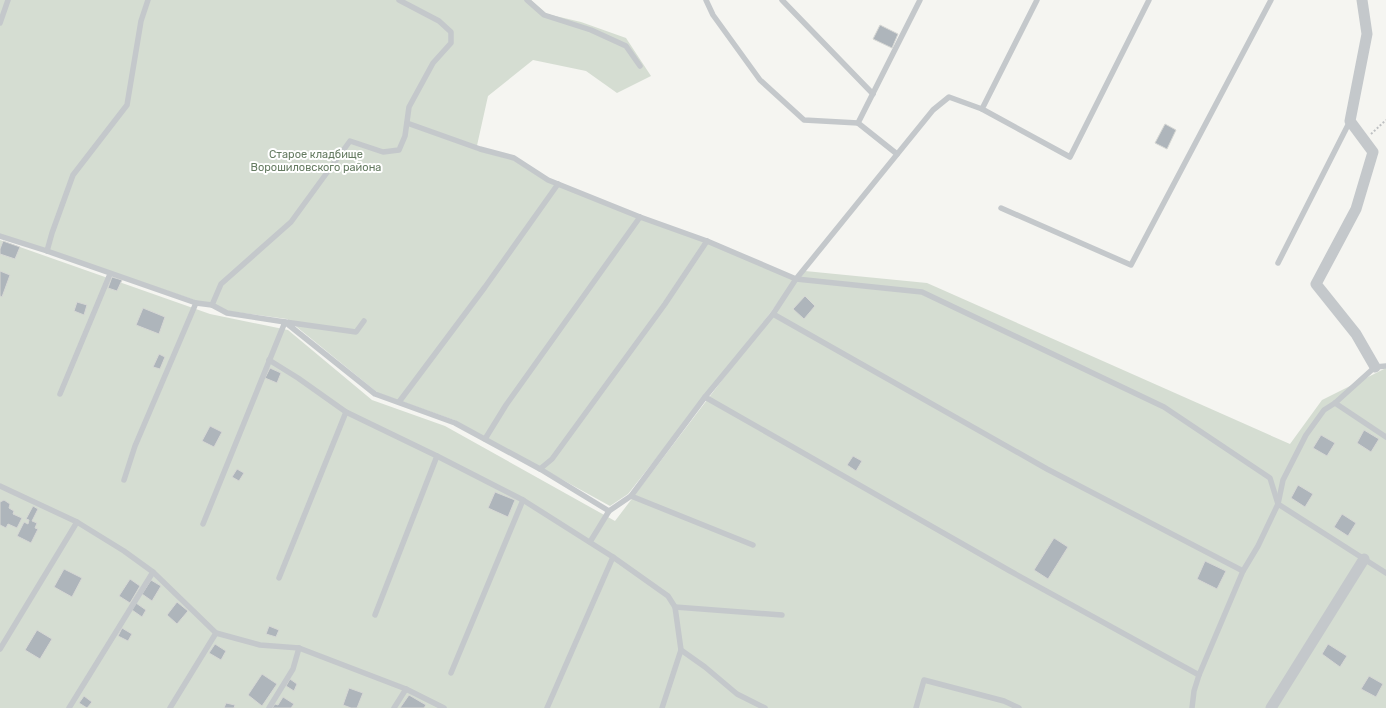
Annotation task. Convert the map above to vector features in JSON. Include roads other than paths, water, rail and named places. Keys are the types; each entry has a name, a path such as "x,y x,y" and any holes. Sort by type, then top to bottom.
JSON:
{"street":[{"path":"1362,0 1367,34 1350,121 1373,152 1356,209 1316,284 1381,367"},
{"path":"1271,708 1364,559"}],"lane":[{"path":"0,23 8,0"},
{"path":"48,251 52,233 73,175 126,105 140,21 148,0"},
{"path":"212,305 220,284 291,222 350,141 383,152 399,150 405,136 409,107 433,63 451,43 451,32 439,21 399,0"},
{"path":"527,0 544,15 591,30 626,46 640,66"},
{"path":"706,0 713,14 760,80 804,120 858,123 897,154"},
{"path":"782,0 873,94"},
{"path":"858,123 920,0"},
{"path":"982,108 1037,0"},
{"path":"590,542 609,511 631,496 706,397 773,314 796,279 933,110 949,97 982,108 1070,157 1149,0"},
{"path":"1001,208 1131,265 1271,0"},
{"path":"1278,263 1350,121"},
{"path":"407,123 480,149 514,158 548,180 640,217 707,241 796,279 922,292 1164,406 1270,478 1278,504 1386,573"},
{"path":"399,402 485,287 558,184"},
{"path":"485,439 506,405 640,217"},
{"path":"0,236 48,251 196,303 212,305 227,313 356,332 364,321"},
{"path":"540,468 552,459 666,304 707,241"},
{"path":"60,394 110,274"},
{"path":"124,480 135,446 196,303"},
{"path":"773,314 1047,469 1243,571"},
{"path":"285,322 375,394 455,423 540,468 609,511"},
{"path":"203,524 285,322"},
{"path":"269,360 298,378 346,412 523,500 613,557 668,596 675,607 681,650 662,708"},
{"path":"1192,708 1194,691 1199,675 1243,571 1258,546 1278,504 1283,480 1306,435 1324,410 1335,404 1381,367"},
{"path":"706,397 1003,567 1199,675"},
{"path":"1335,404 1386,437"},
{"path":"279,578 346,412"},
{"path":"375,615 437,456"},
{"path":"0,486 77,522 124,551 153,572 216,633 260,645 299,648 406,689 444,708"},
{"path":"631,496 753,545"},
{"path":"451,673 523,500"},
{"path":"0,649 77,522"},
{"path":"547,708 613,557"},
{"path":"69,708 153,572"},
{"path":"675,607 782,615"},
{"path":"170,708 216,633"},
{"path":"269,708 293,669 299,648"},
{"path":"681,650 705,667 736,694 766,708"},
{"path":"916,708 924,680 1004,701 1019,708"},
{"path":"394,708 406,689"}],"park label":[{"name":"Старое кладбище Ворошиловского района","path":"316,160"}]}
